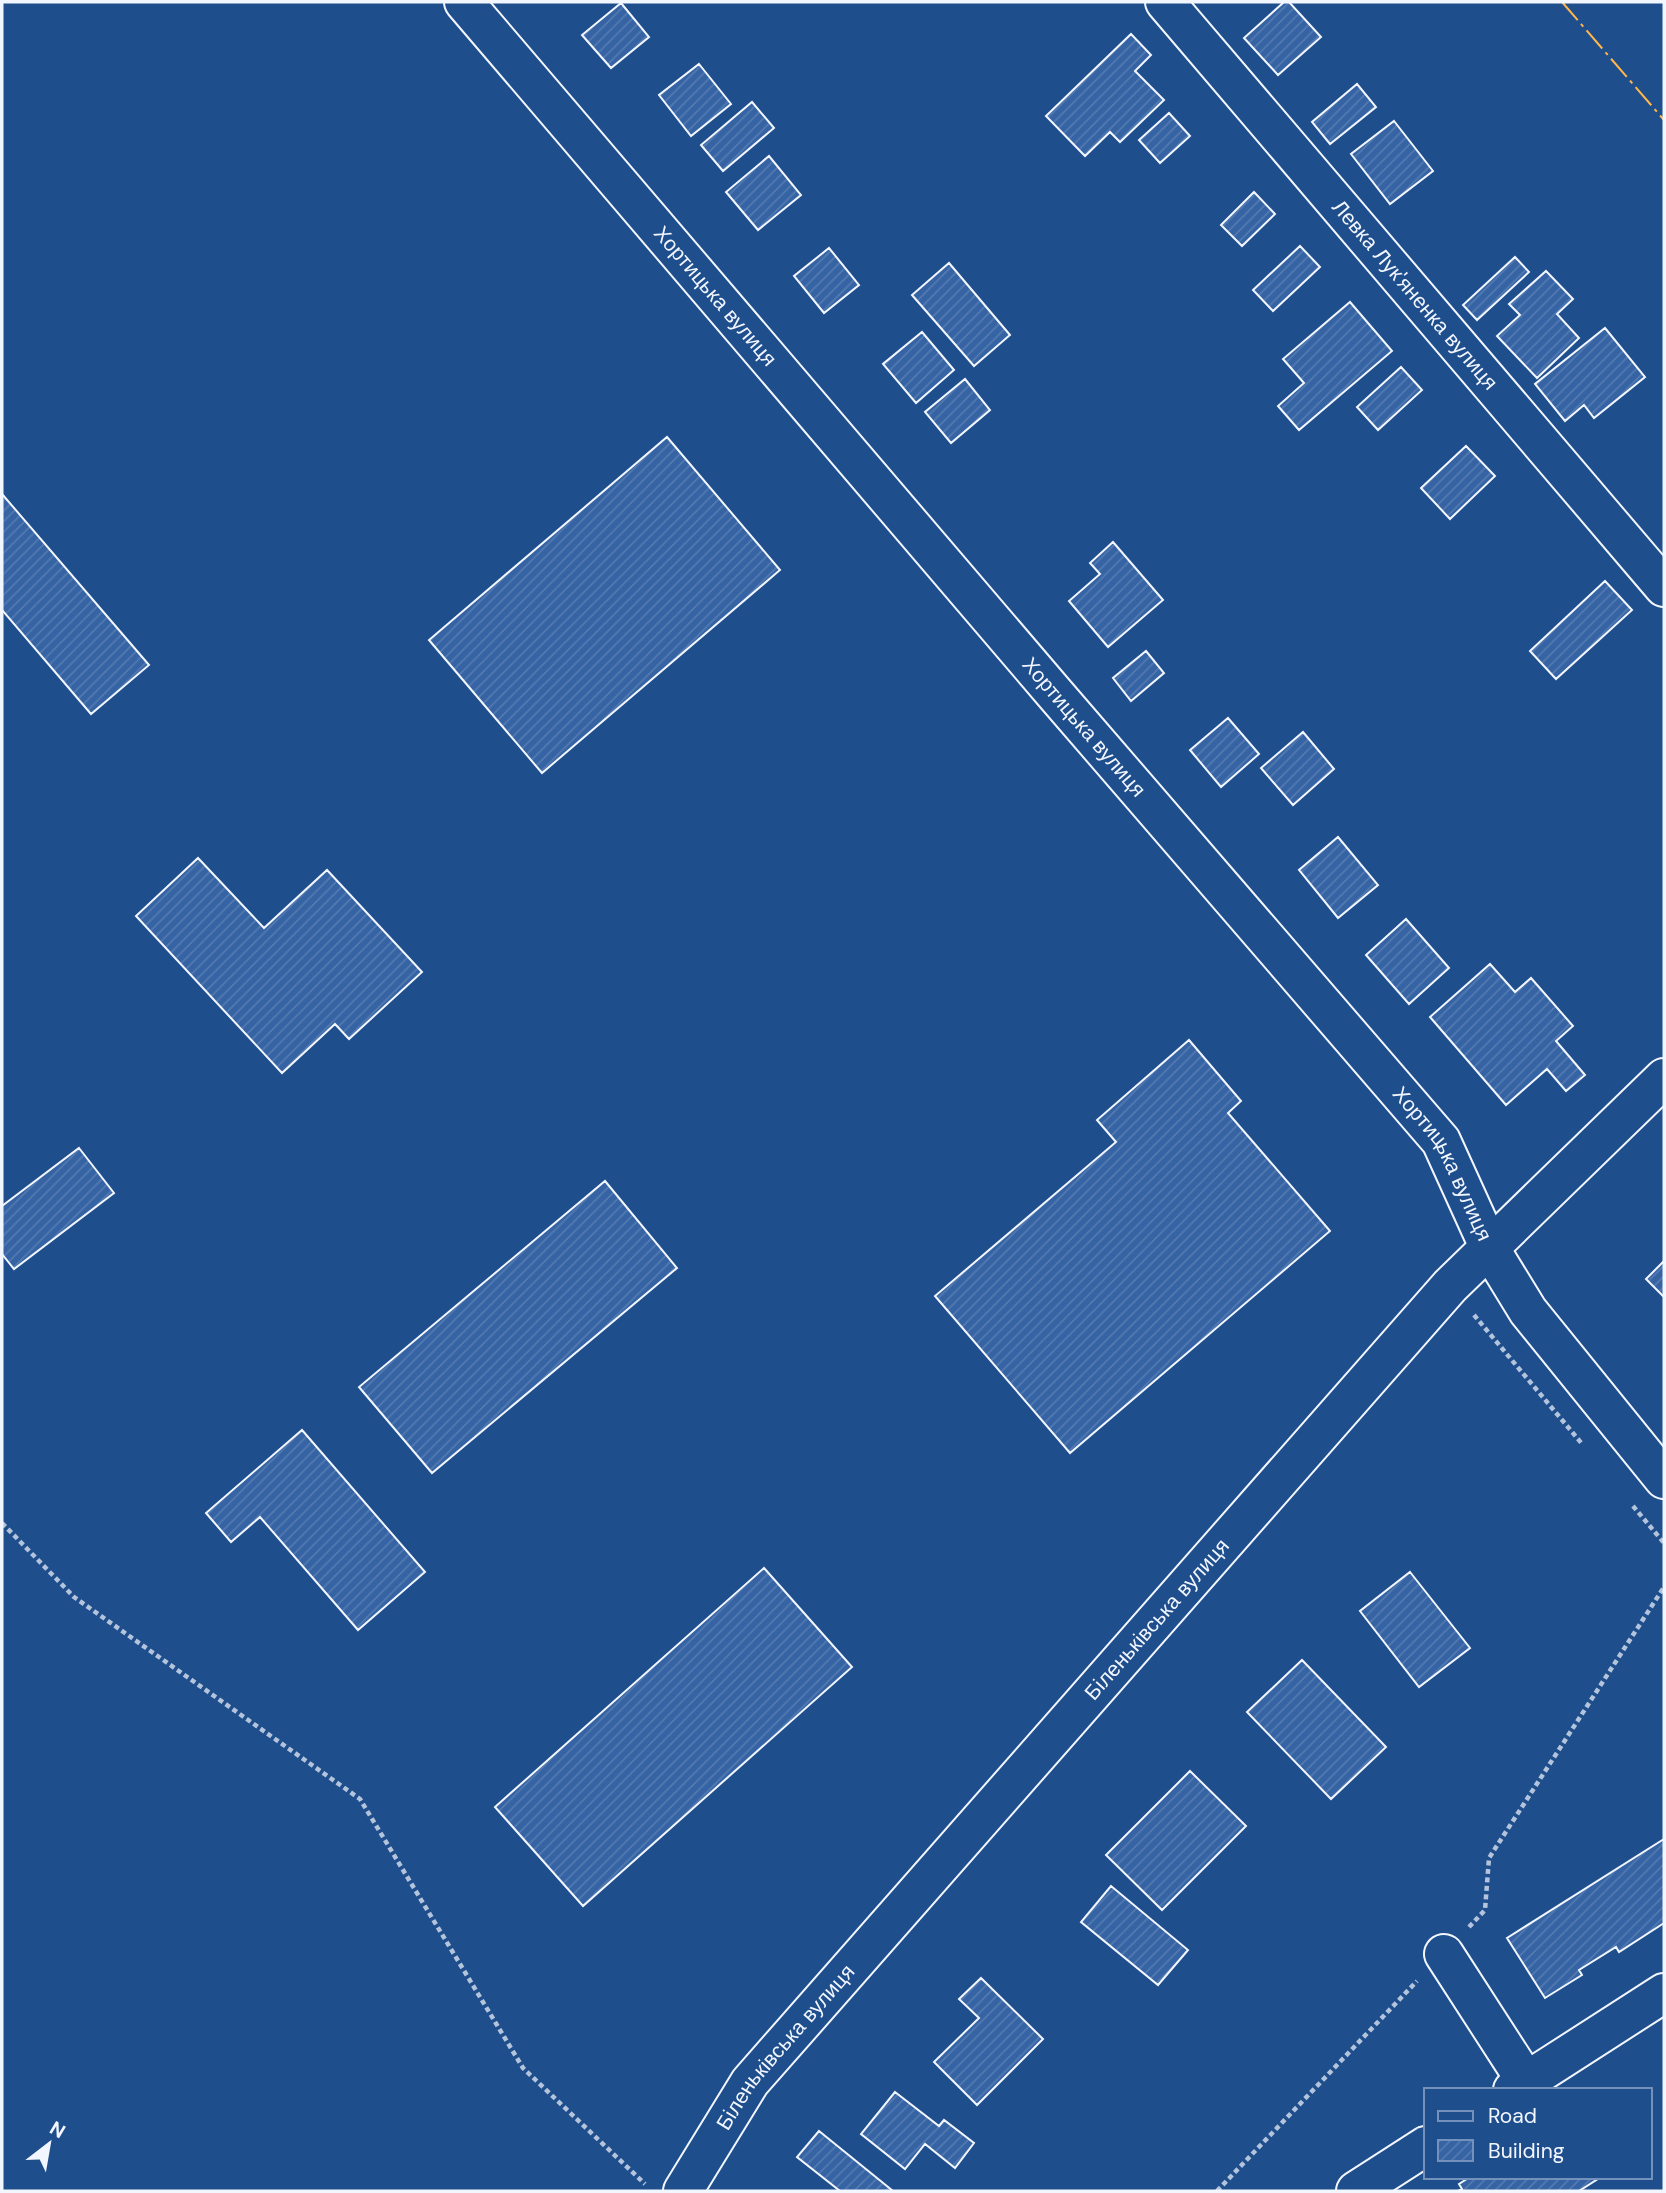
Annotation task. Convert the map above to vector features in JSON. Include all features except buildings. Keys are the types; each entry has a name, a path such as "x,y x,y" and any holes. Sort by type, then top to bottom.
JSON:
{"street":[{"name":"Левка Лук'яненка вулиця","path":"1165,2 1664,587"},
{"name":"Хортицька вулиця","path":"483,8 1056,695 1441,1141 1490,1249 1528,1311 1664,1479"},
{"name":"Біленьківська вулиця","path":"683,2191 750,2082 1450,1286 1664,1078"},
{"path":"1444,1954 1520,2085 1664,1993"},
{"path":"1356,2191 1424,2147"}],"path":[{"path":"1450,1286 1584,1447"},
{"path":"1629,1500 1664,1543"},
{"path":"2,1523 74,1598 360,1799 523,2068 652,2191"},
{"path":"1485,1910 1489,1858 1664,1587"},
{"path":"1217,2191 1360,2039"}],"power":[{"path":"1562,2 1664,120"}]}
